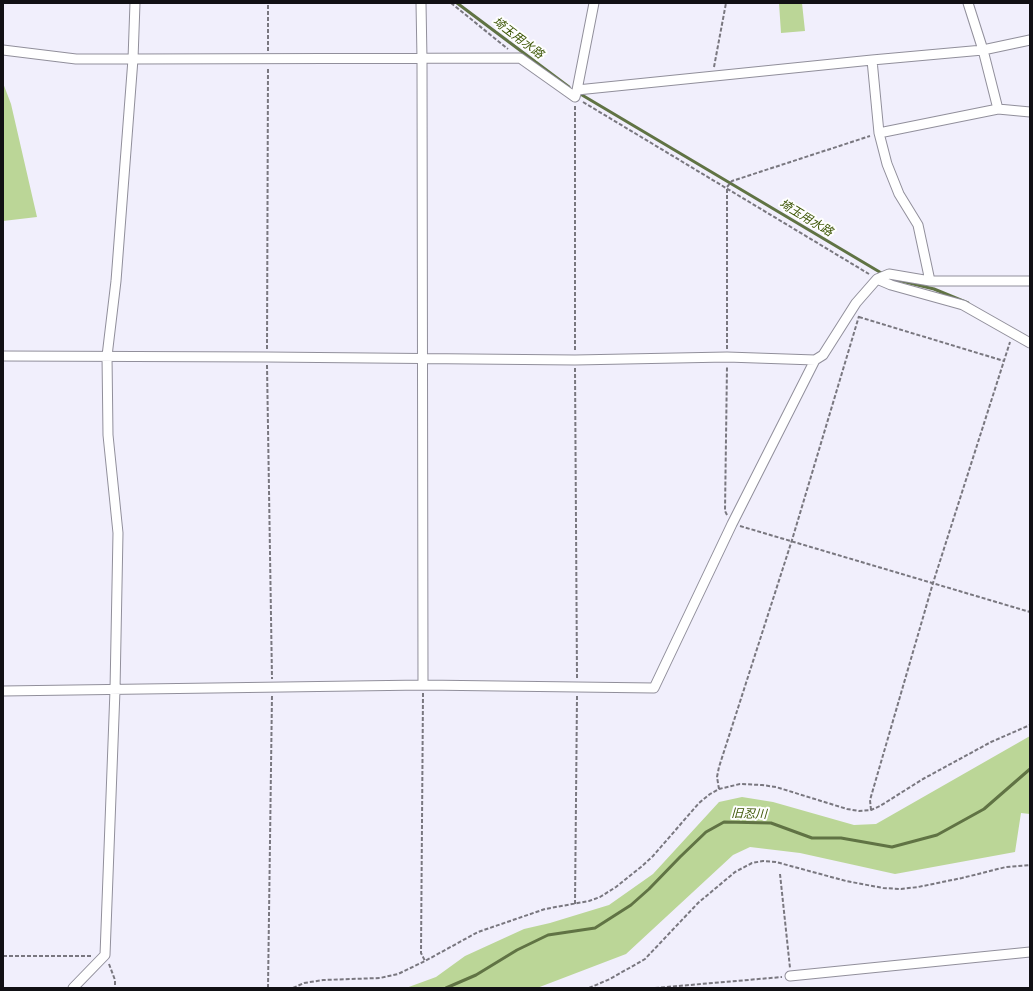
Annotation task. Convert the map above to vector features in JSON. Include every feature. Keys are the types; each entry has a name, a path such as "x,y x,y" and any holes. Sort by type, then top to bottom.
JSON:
{"street":[{"path":"73,988 105,956 115,690 118,533 108,435 107,356 116,281 133,59 135,3"},
{"path":"421,3 423,686"},
{"path":"576,94 594,3"},
{"path":"968,3 983,50 998,109"},
{"path":"3,50 76,59 520,58 576,94 713,76 983,50 1030,40"},
{"path":"872,60 879,134 889,170 899,194 918,225 930,281"},
{"path":"879,134 998,109 1030,112"},
{"path":"3,691 423,686 654,688 732,524 815,360 823,354 856,303 877,279 889,274 930,281 1030,281"},
{"path":"877,279 891,285 963,305 1030,343"},
{"path":"3,356 575,360 727,357 815,360"},
{"path":"790,976 1030,952"}],"path":[{"path":"268,3 267,357 272,687 268,988"},
{"path":"451,3 520,58"},
{"path":"713,76 726,3"},
{"path":"576,94 728,186 877,279"},
{"path":"575,904 577,688 575,360 576,94"},
{"path":"879,134 731,182 728,186 725,511 732,524 792,540 1030,612"},
{"path":"719,789 717,777 719,767 792,540 859,317 856,303"},
{"path":"859,317 1004,361"},
{"path":"871,810 870,800 933,583 1013,334"},
{"path":"423,686 422,953 425,961"},
{"path":"292,988 304,983 323,980 380,978 405,972 464,939 492,927 545,909 575,904 600,897 629,877 653,856 699,803 719,789 740,784 762,785 847,809 859,811 871,810 923,779 991,742 1030,725"},
{"path":"589,988 610,980 646,959 698,903 735,872 752,863 763,861 776,862 846,881 883,888 901,889 962,878 1006,867 1030,865"},
{"path":"655,988 790,976 780,874"},
{"path":"3,956 105,956 115,980 115,988"}],"green space":[{"path":"779,3 802,3 805,31 781,33"},
{"path":"3,83 11,104 37,217 3,221"},
{"path":"1030,736 1030,814 1021,813 1015,852 895,874 800,853 750,847 733,855 626,954 537,988 406,988 436,977 465,956 524,929 550,923 609,905 653,874 719,802 742,797 773,802 854,825 876,824"}],"waterway":[{"name":"埼玉用水路","path":"457,3 569,87"},
{"name":"埼玉用水路","path":"582,95 883,274"},
{"name":"埼玉用水路","path":"893,279 934,289 968,303"},
{"name":"旧忍川","path":"446,988 476,975 517,950 548,935 595,928 631,905 706,832 724,822 771,823 812,838 841,838 892,847 937,835 984,809 1030,769"}]}
